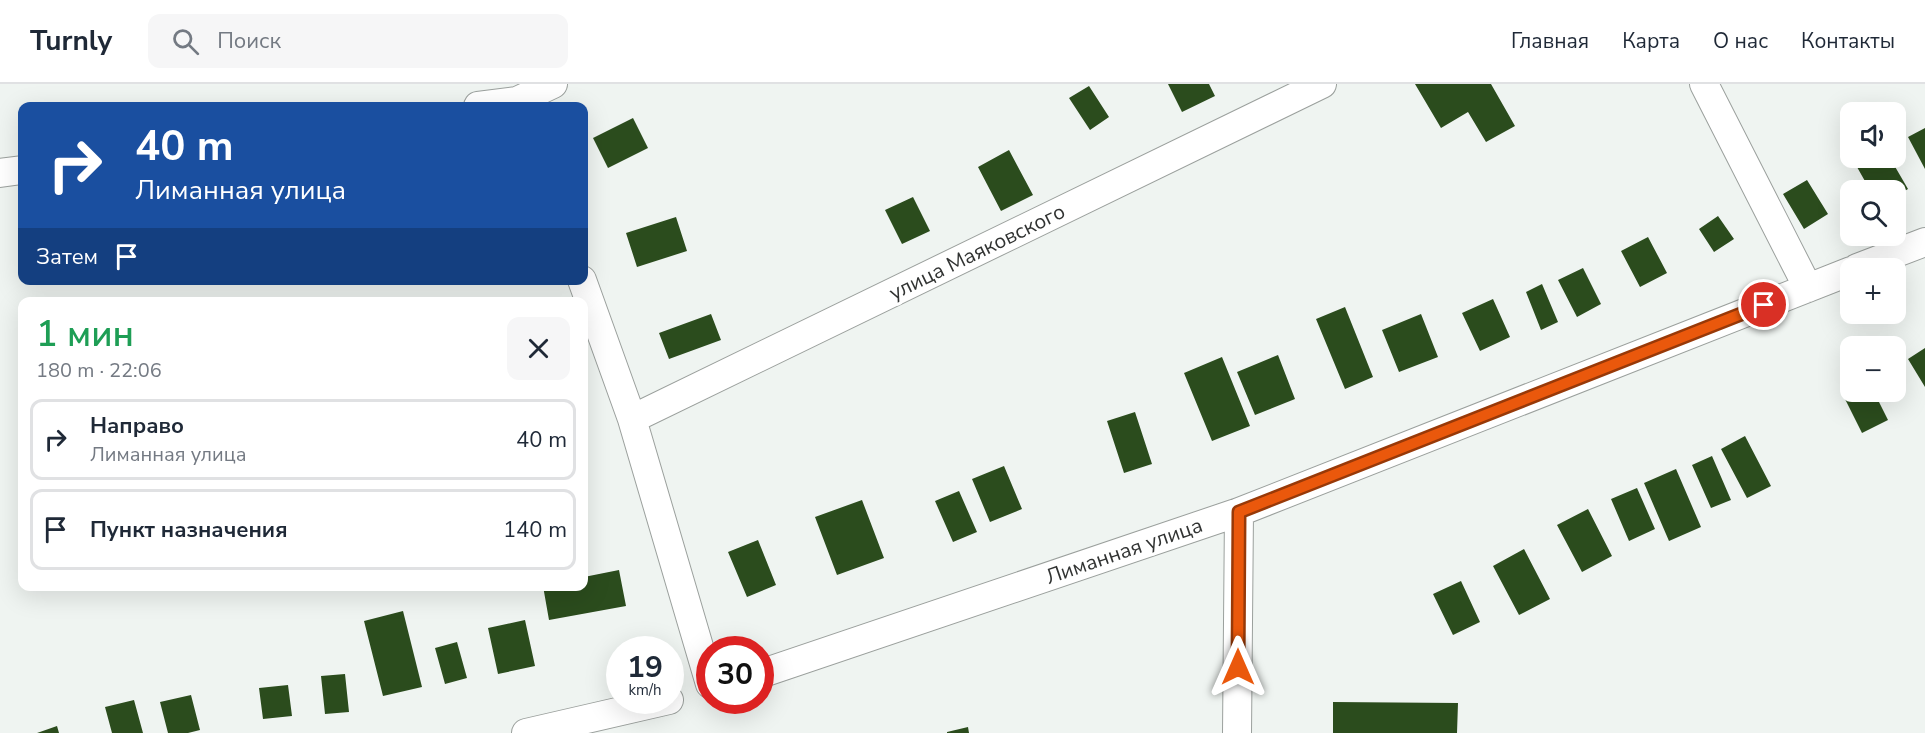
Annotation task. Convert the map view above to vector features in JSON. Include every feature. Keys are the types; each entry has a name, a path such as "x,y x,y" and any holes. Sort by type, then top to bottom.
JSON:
{"street":[{"path":"522,102 553,84"},
{"name":"улица Маяковского","path":"632,419 1322,84"},
{"path":"1704,84 1808,288"},
{"path":"0,173 18,171"},
{"path":"1883,258 1925,242"},
{"name":"Лиманная улица","path":"774,669 1239,512 1840,275"},
{"path":"584,285 632,419 696,636"},
{"path":"1237,733 1239,512"},
{"path":"526,733 609,714"}],"building":[{"path":"1168,84 1209,84 1215,96 1182,112"},
{"path":"1415,84 1491,84 1515,126 1486,142 1468,112 1441,128"},
{"path":"1089,86 1109,117 1090,130 1069,98"},
{"path":"633,118 648,148 608,168 593,138"},
{"path":"1925,128 1925,169 1908,137"},
{"path":"1009,150 1033,195 1001,211 978,167"},
{"path":"1858,168 1896,168 1903,180 1864,180"},
{"path":"1807,180 1828,214 1804,229 1783,194"},
{"path":"913,197 930,231 902,244 885,210"},
{"path":"1718,216 1734,239 1714,252 1699,229"},
{"path":"676,217 687,251 637,267 626,233"},
{"path":"1648,237 1667,273 1640,287 1621,251"},
{"path":"1583,268 1601,304 1577,317 1558,280"},
{"path":"1542,284 1558,322 1541,330 1526,292"},
{"path":"1493,299 1510,337 1480,351 1462,313"},
{"path":"1345,307 1373,377 1345,389 1316,319"},
{"path":"711,314 721,340 669,359 659,333"},
{"path":"1421,314 1438,357 1399,372 1382,330"},
{"path":"1925,348 1925,387 1908,359"},
{"path":"1278,355 1295,399 1255,415 1237,372"},
{"path":"1222,357 1250,426 1212,441 1184,373"},
{"path":"1846,402 1879,402 1888,420 1862,433"},
{"path":"1135,412 1152,464 1124,473 1107,421"},
{"path":"1745,436 1771,486 1747,498 1721,449"},
{"path":"1712,456 1731,500 1711,508 1692,465"},
{"path":"1004,466 1022,509 990,522 972,479"},
{"path":"1676,469 1701,527 1669,541 1644,483"},
{"path":"1637,488 1655,529 1629,541 1611,499"},
{"path":"959,491 977,532 953,542 935,501"},
{"path":"862,500 884,558 837,575 815,517"},
{"path":"1588,509 1612,556 1582,572 1557,525"},
{"path":"758,540 776,585 747,597 728,552"},
{"path":"1524,549 1550,599 1519,615 1493,566"},
{"path":"619,570 626,606 549,620 544,591 588,591 588,576"},
{"path":"1461,581 1480,622 1453,635 1433,594"},
{"path":"403,611 422,687 383,696 364,621"},
{"path":"525,620 535,666 498,674 488,628"},
{"path":"457,642 467,678 445,684 435,648"},
{"path":"345,674 349,712 325,714 321,676"},
{"path":"288,685 292,716 263,719 259,688"},
{"path":"191,695 200,730 188,733 168,733 160,702"},
{"path":"134,700 143,733 112,733 105,707"},
{"path":"1333,702 1458,703 1457,733 1333,733"},
{"path":"57,726 59,733 37,733"},
{"path":"968,727 969,733 947,733 947,732"}],"route":[{"path":"1238,667 1239,512 1764,305"}]}
